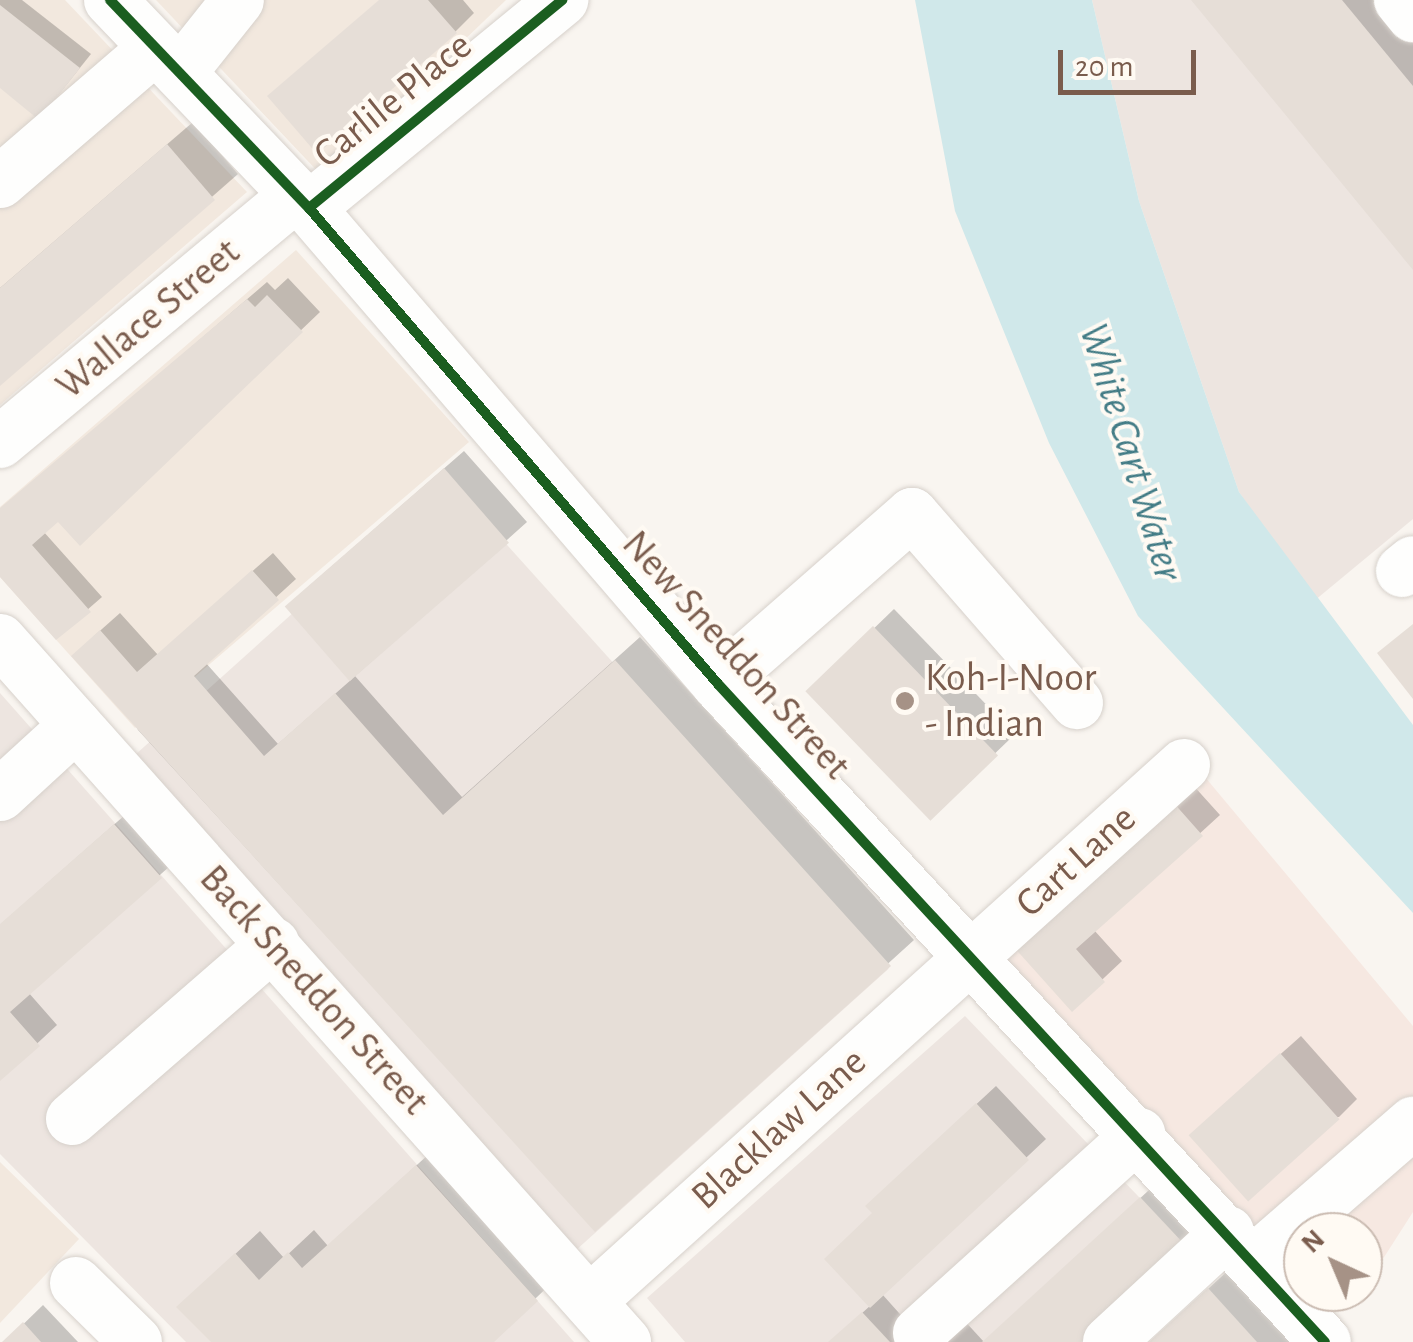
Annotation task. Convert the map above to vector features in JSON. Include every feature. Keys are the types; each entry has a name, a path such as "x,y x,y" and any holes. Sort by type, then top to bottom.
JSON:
{"street":[{"name":"New Sneddon Street","path":"110,0 302,202 718,684 968,957 1139,1134 1325,1342"},
{"path":"0,182 168,61 238,0"},
{"name":"Carlile Place","path":"302,202 562,0"},
{"path":"1400,0 1413,16"},
{"name":"Wallace Street","path":"0,442 302,202"},
{"path":"718,684 912,514 1078,703"},
{"name":"Back Sneddon Street","path":"0,640 626,1342"},
{"path":"0,795 76,725"},
{"name":"Cart Lane","path":"968,957 1184,766"},
{"path":"72,1119 273,944"},
{"name":"Blacklaw Lane","path":"590,1301 968,957"},
{"path":"1109,1342 1413,1123"},
{"path":"919,1333 1139,1134"},
{"path":"76,1283 136,1342"}],"shaded area":[{"path":"0,0 65,0 247,192 0,405"},
{"path":"156,0 506,0 322,176"},
{"path":"1092,0 1413,0 1413,519 1314,601 1239,492 1139,201"},
{"path":"296,250 469,442 135,728 0,577 0,507"},
{"path":"445,476 889,969 577,1249 134,756"},
{"path":"0,693 574,1342 186,1342 0,1154"},
{"path":"1200,771 1413,1026 1413,1212 1383,1259 1383,1212 1283,1212 1283,1258 1001,954"},
{"path":"965,1016 1186,1246 1081,1342 685,1342 647,1298"},
{"path":"0,1162 79,1239 0,1323"}],"water":[{"name":"White Cart Water","path":"915,0 1092,0 1139,201 1239,492 1413,725 1413,913 1138,616 1049,443 955,211"}],"building":[{"path":"379,0 428,0 457,33 317,154 267,96"},
{"path":"1191,0 1342,0 1413,86 1413,270"},
{"path":"0,5 80,68 39,120 0,88"},
{"path":"167,144 215,200 0,386 0,288"},
{"path":"267,295 303,332 80,546 58,522 32,545 91,612 56,640 0,577 0,508 247,299 255,307"},
{"path":"444,468 509,543 350,681 285,606"},
{"path":"252,570 279,600 194,676 264,756 335,693 443,815 615,660 891,966 595,1232 71,656 100,630 137,672"},
{"path":"1413,624 1413,699 1377,653"},
{"path":"873,626 998,755 930,821 805,691"},
{"path":"1172,801 1203,836 1076,949 1105,982 1072,1012 1012,945"},
{"path":"114,824 162,878 10,1012 40,1046 0,1081 0,924"},
{"path":"1280,1053 1340,1119 1248,1201 1189,1135"},
{"path":"976,1103 1029,1160 870,1308 824,1259 872,1213 865,1206"},
{"path":"416,1165 538,1301 494,1342 211,1342 176,1307 235,1253 259,1280 288,1252 302,1268"},
{"path":"1140,1197 1186,1246 1081,1342 982,1342"},
{"path":"1208,1288 1257,1342 1149,1342"},
{"path":"862,1312 890,1342 828,1342"},
{"path":"23,1322 41,1342 2,1342"}],"cycle path":[{"path":"110,0 309,208 718,684 1325,1342"},
{"path":"309,208 562,0"}],"place":[{"name":"Koh-I-Noor - Indian","path":"905,701"}]}
